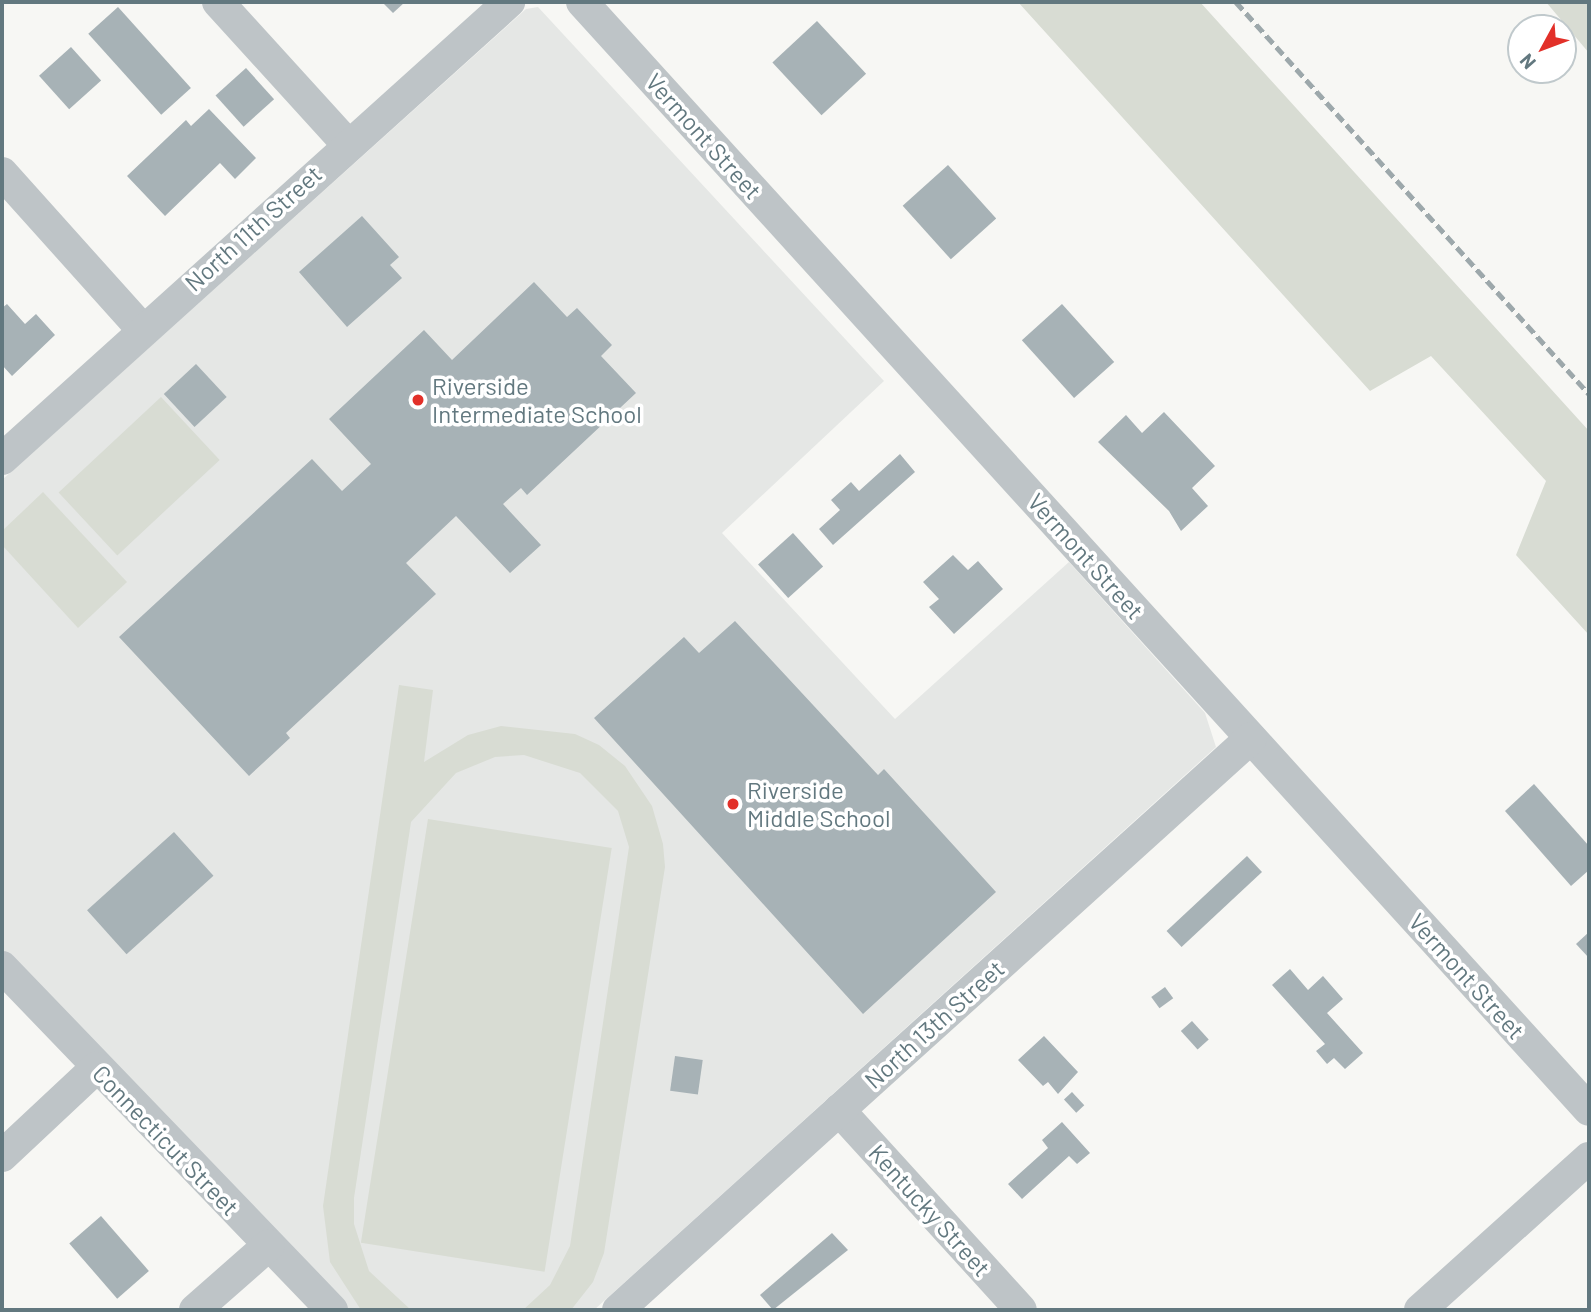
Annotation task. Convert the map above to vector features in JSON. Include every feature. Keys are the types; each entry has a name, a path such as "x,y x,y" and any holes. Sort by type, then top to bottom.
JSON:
{"street":[{"path":"218,2 347,144"},
{"name":"North 11th Street","path":"2,459 347,144 509,2"},
{"name":"Vermont Street","path":"582,2 1589,1110"},
{"path":"2,173 143,330"},
{"name":"North 13th Street","path":"618,1310 1251,738"},
{"name":"Connecticut Street","path":"2,967 96,1068 332,1310"},
{"path":"2,1156 96,1068"},
{"name":"Kentucky Street","path":"839,1110 1021,1310"},
{"path":"1420,1310 1589,1158"},
{"path":"195,1310 269,1245"}],"shaded area":[{"path":"1018,2 1200,2 1589,431 1589,635 1516,555 1546,481 1431,356 1370,391"},
{"path":"1546,2 1589,2 1589,53 1577,39 1577,14 1556,14"},
{"name":"Riverside Middle School","path":"538,7 884,381 722,533 895,719 1069,562 1205,713 1216,747 594,1310 347,1310 2,950 2,480 526,9"},
{"path":"161,397 220,460 117,555 59,492"},
{"path":"43,492 127,582 78,628 2,545 2,531"},
{"path":"399,685 433,690 424,762 468,735 501,726 575,734 599,745 625,766 652,806 663,844 665,867 604,1253 593,1282 571,1310 523,1310 550,1285 570,1246 629,847 618,811 580,773 524,755 495,757 456,773 411,822 354,1198 354,1224 369,1271 411,1310 361,1310 330,1262 323,1206"},
{"path":"428,819 612,848 545,1272 361,1243"}],"building":[{"path":"382,2 405,2 393,13"},
{"path":"118,7 191,88 161,115 88,34"},
{"path":"817,21 866,74 821,115 772,63"},
{"path":"71,47 101,80 69,109 39,76"},
{"path":"246,68 274,99 244,127 216,95"},
{"path":"209,109 256,158 235,179 220,163 165,216 127,176 186,120 191,126"},
{"path":"948,165 996,219 951,259 903,206"},
{"path":"362,216 399,257 390,265 402,278 347,327 299,272"},
{"name":"Riverside Intermediate School","path":"534,282 567,317 577,308 612,345 601,356 636,393 527,495 521,488 503,504 541,545 510,573 456,516 406,563 436,594 286,733 290,738 249,776 119,637 312,459 342,491 371,464 329,419 424,330 452,360"},
{"path":"7,304 25,324 36,314 55,335 12,376 2,365 2,308"},
{"path":"1062,304 1114,362 1074,398 1022,340"},
{"path":"196,364 227,397 195,427 164,394"},
{"path":"1164,412 1215,466 1192,488 1208,506 1181,531 1169,511 1098,442 1126,415 1142,433"},
{"path":"900,454 915,472 833,545 819,529 840,510 831,500 851,482 859,491"},
{"path":"793,533 823,566 788,598 758,564"},
{"path":"953,555 968,570 978,561 1003,589 954,634 929,607 939,599 923,582"},
{"name":"Riverside Middle School","path":"735,621 878,775 884,769 996,892 863,1014 594,718 684,637 699,653"},
{"path":"1534,784 1589,846 1589,870 1571,886 1505,811"},
{"path":"174,832 213,876 127,954 87,910"},
{"path":"1247,856 1262,872 1182,947 1167,931"},
{"path":"1589,932 1589,958 1576,944"},
{"path":"1290,969 1308,990 1323,976 1343,999 1327,1013 1363,1053 1345,1069 1334,1058 1327,1064 1316,1051 1325,1044 1272,985"},
{"path":"1165,987 1173,998 1159,1008 1151,997"},
{"path":"1192,1021 1209,1040 1198,1050 1181,1031"},
{"path":"1044,1036 1078,1072 1058,1094 1048,1082 1043,1086 1018,1060"},
{"path":"675,1056 703,1060 698,1095 670,1091"},
{"path":"1072,1092 1084,1105 1076,1113 1064,1100"},
{"path":"1062,1122 1090,1153 1077,1164 1069,1156 1022,1199 1008,1184 1048,1148 1042,1140"},
{"path":"101,1216 149,1271 117,1299 69,1244"},
{"path":"832,1233 848,1250 773,1310 760,1295"}],"railway":[{"path":"1236,2 1589,394"}],"place":[{"name":"Riverside Intermediate School","path":"418,400"},
{"name":"Riverside Middle School","path":"733,804"}]}
